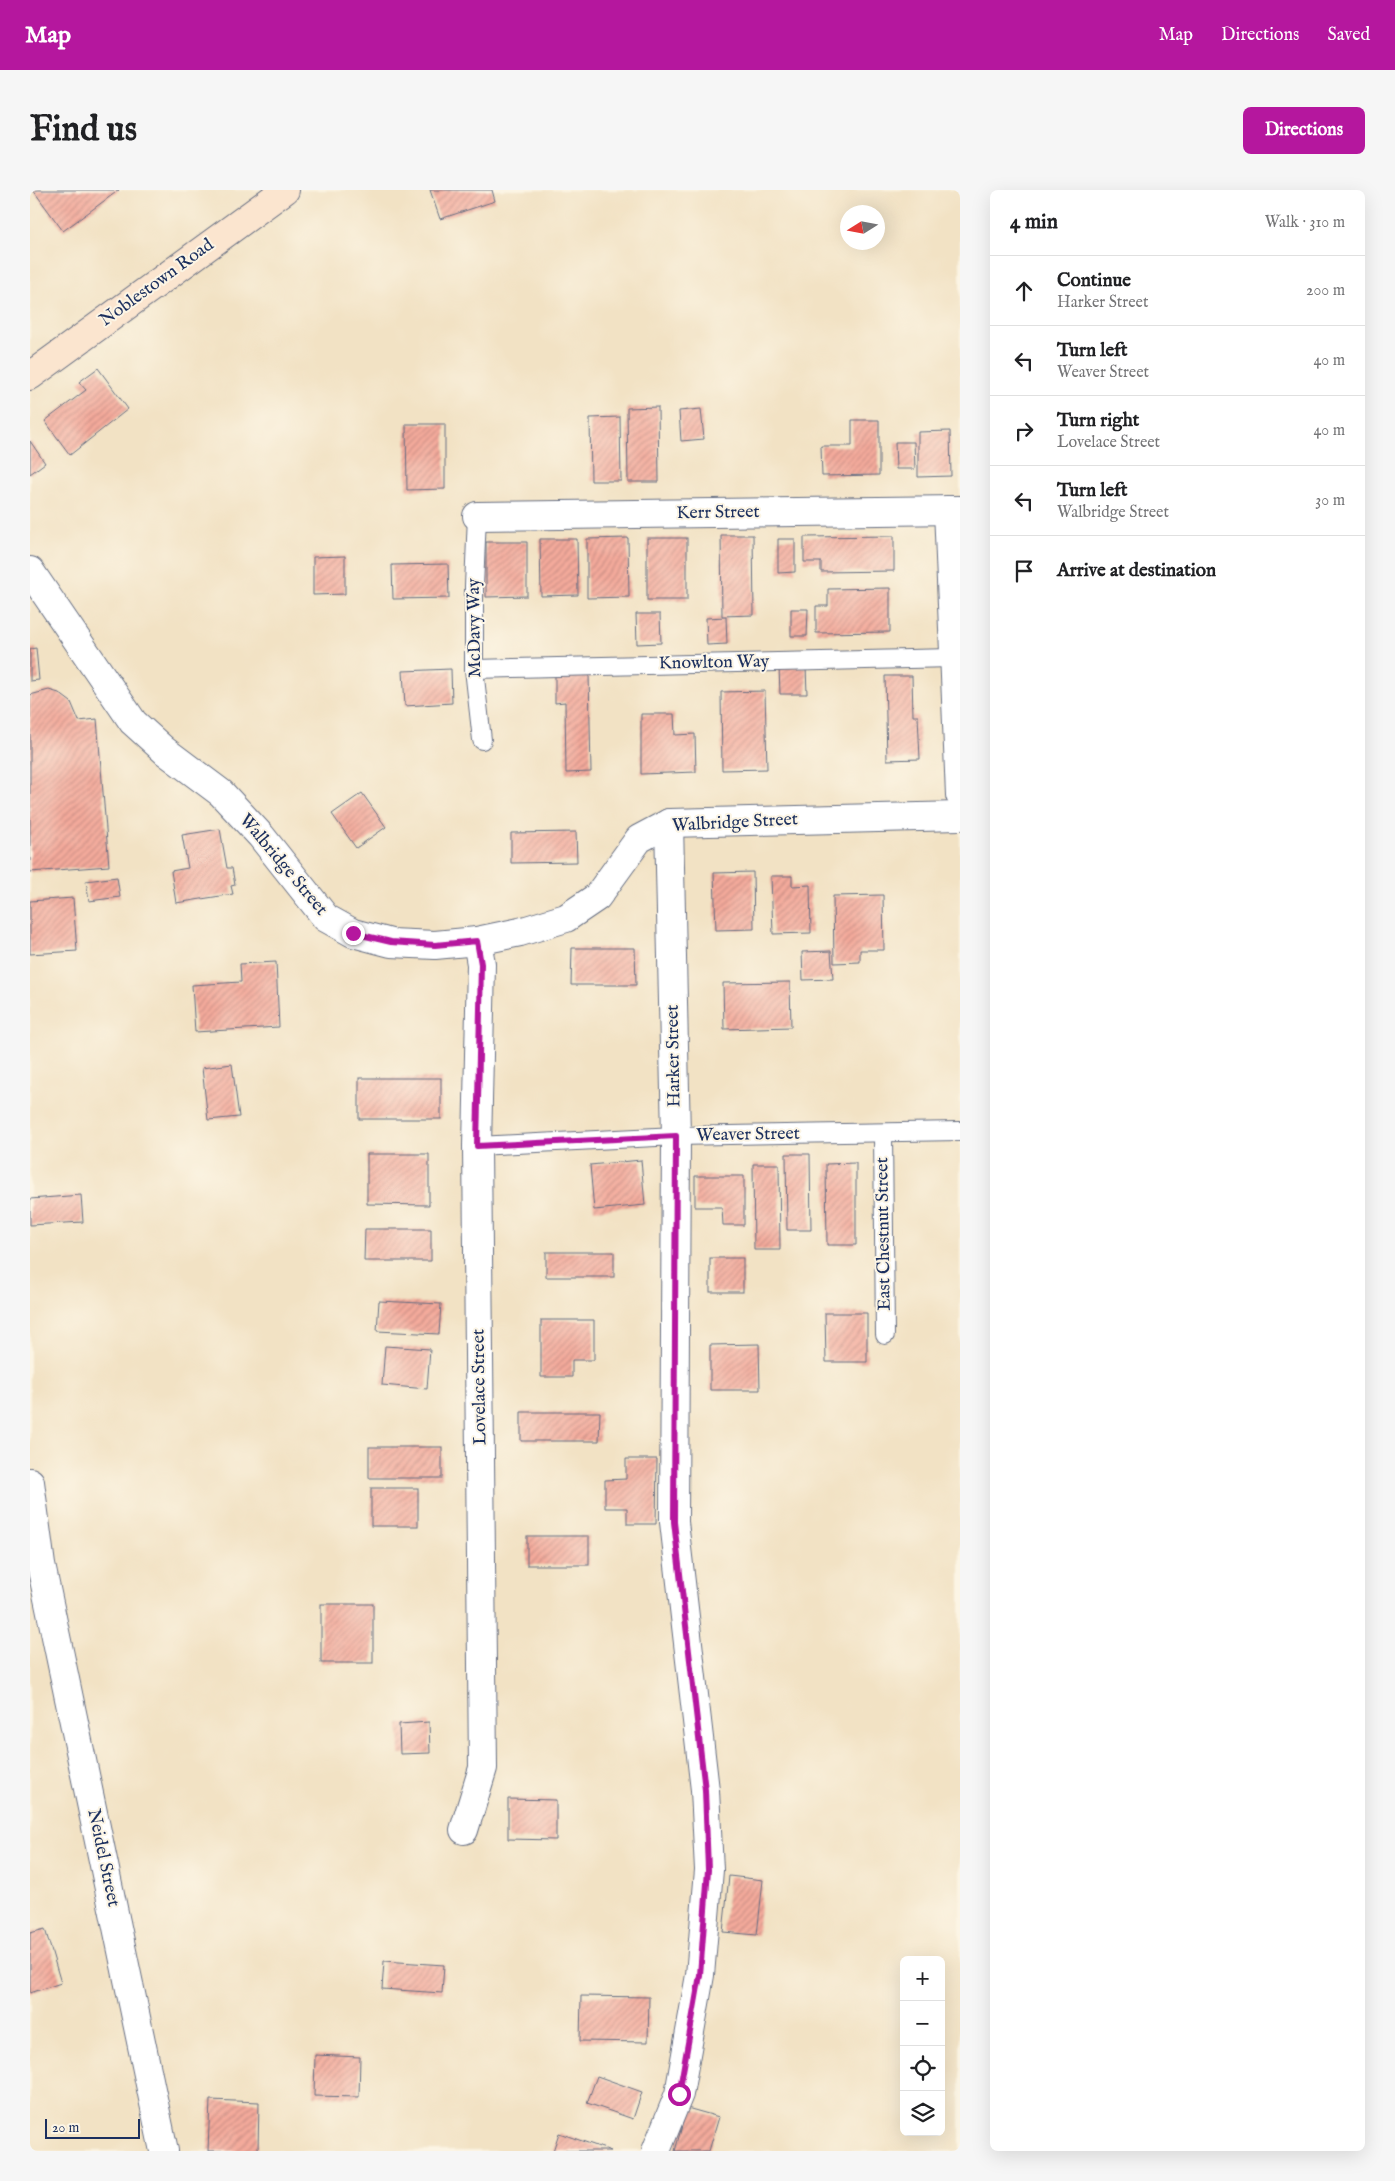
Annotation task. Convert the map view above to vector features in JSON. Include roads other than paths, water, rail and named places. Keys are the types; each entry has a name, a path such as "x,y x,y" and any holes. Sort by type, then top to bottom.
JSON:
{"main road":[{"name":"Noblestown Road","path":"30,376 285,190"}],"street":[{"name":"Kerr Street","path":"477,516 954,510"},
{"path":"954,510 953,658 960,795"},
{"name":"Walbridge Street","path":"30,571 133,722 165,751 221,793 261,836 326,918 353,933 391,942 435,945 477,941 520,932 566,918 597,897 639,839 669,823 960,816"},
{"name":"Harker Street","path":"656,2151 679,2094 700,1975 708,1870 705,1790 674,1522 676,1136 669,823"},
{"name":"Lovelace Street","path":"464,1830 483,1768 477,1146 481,964 477,941"},
{"name":"Neidel Street","path":"30,1482 41,1565 164,2151"}],"lane":[{"name":"McDavy Way","path":"477,516 474,586 474,669 482,740"},
{"name":"Knowlton Way","path":"474,669 953,658"},
{"name":"Weaver Street","path":"477,1146 676,1136 960,1131"},
{"name":"East Chestnut Street","path":"883,1133 885,1335"}]}
